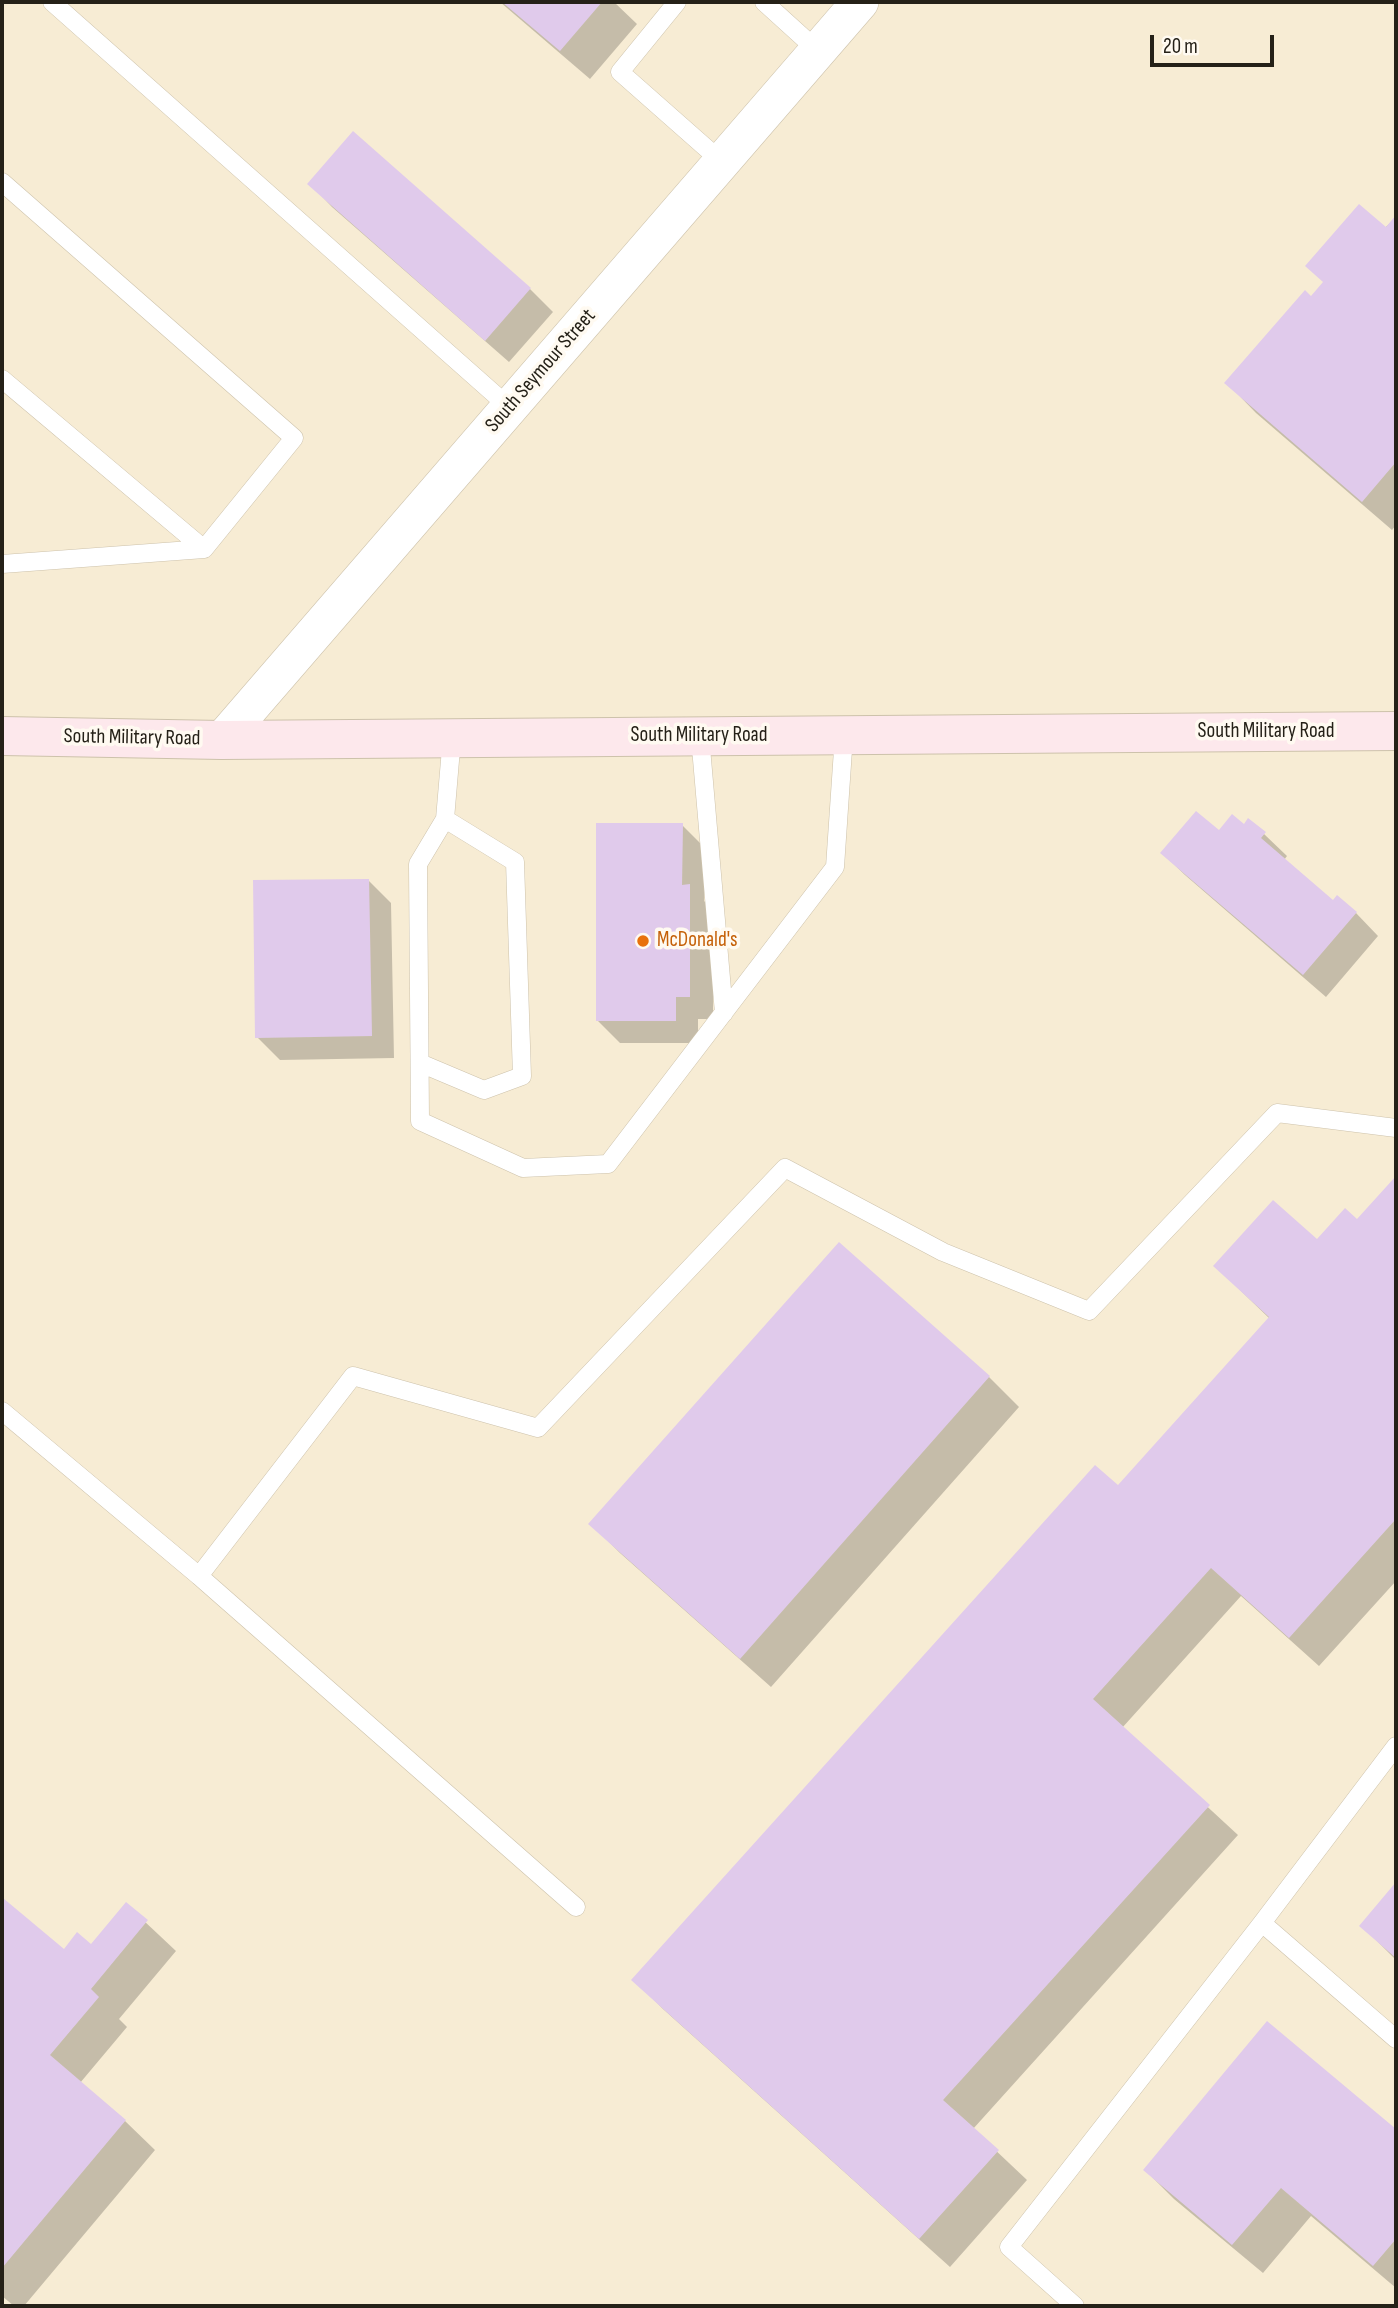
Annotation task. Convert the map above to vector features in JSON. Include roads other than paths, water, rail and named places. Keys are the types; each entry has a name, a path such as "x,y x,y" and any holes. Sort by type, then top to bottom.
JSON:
{"main road":[{"name":"South Military Road","path":"2,736 222,740 1396,731"}],"street":[{"name":"South Seymour Street","path":"222,740 860,2"}],"lane":[{"path":"52,2 509,407"},
{"path":"677,2 620,72 722,162"},
{"path":"764,2 818,51"},
{"path":"2,182 294,438 204,549 2,564"},
{"path":"2,379 204,549"},
{"path":"452,737 445,819 418,864 420,1121 523,1168 608,1164 835,867 844,735"},
{"path":"700,736 724,1013"},
{"path":"419,1063 484,1090 522,1076 515,862 445,819"},
{"path":"199,1576 353,1376 538,1427 785,1168 943,1252 1089,1311 1278,1113 1396,1128"},
{"path":"2,1411 199,1576 576,1908"},
{"path":"1075,2306 1009,2247 1262,1923 1396,1745"},
{"path":"1262,1923 1396,2039"}],"place":[{"name":"McDonald's","path":"643,941"}]}
